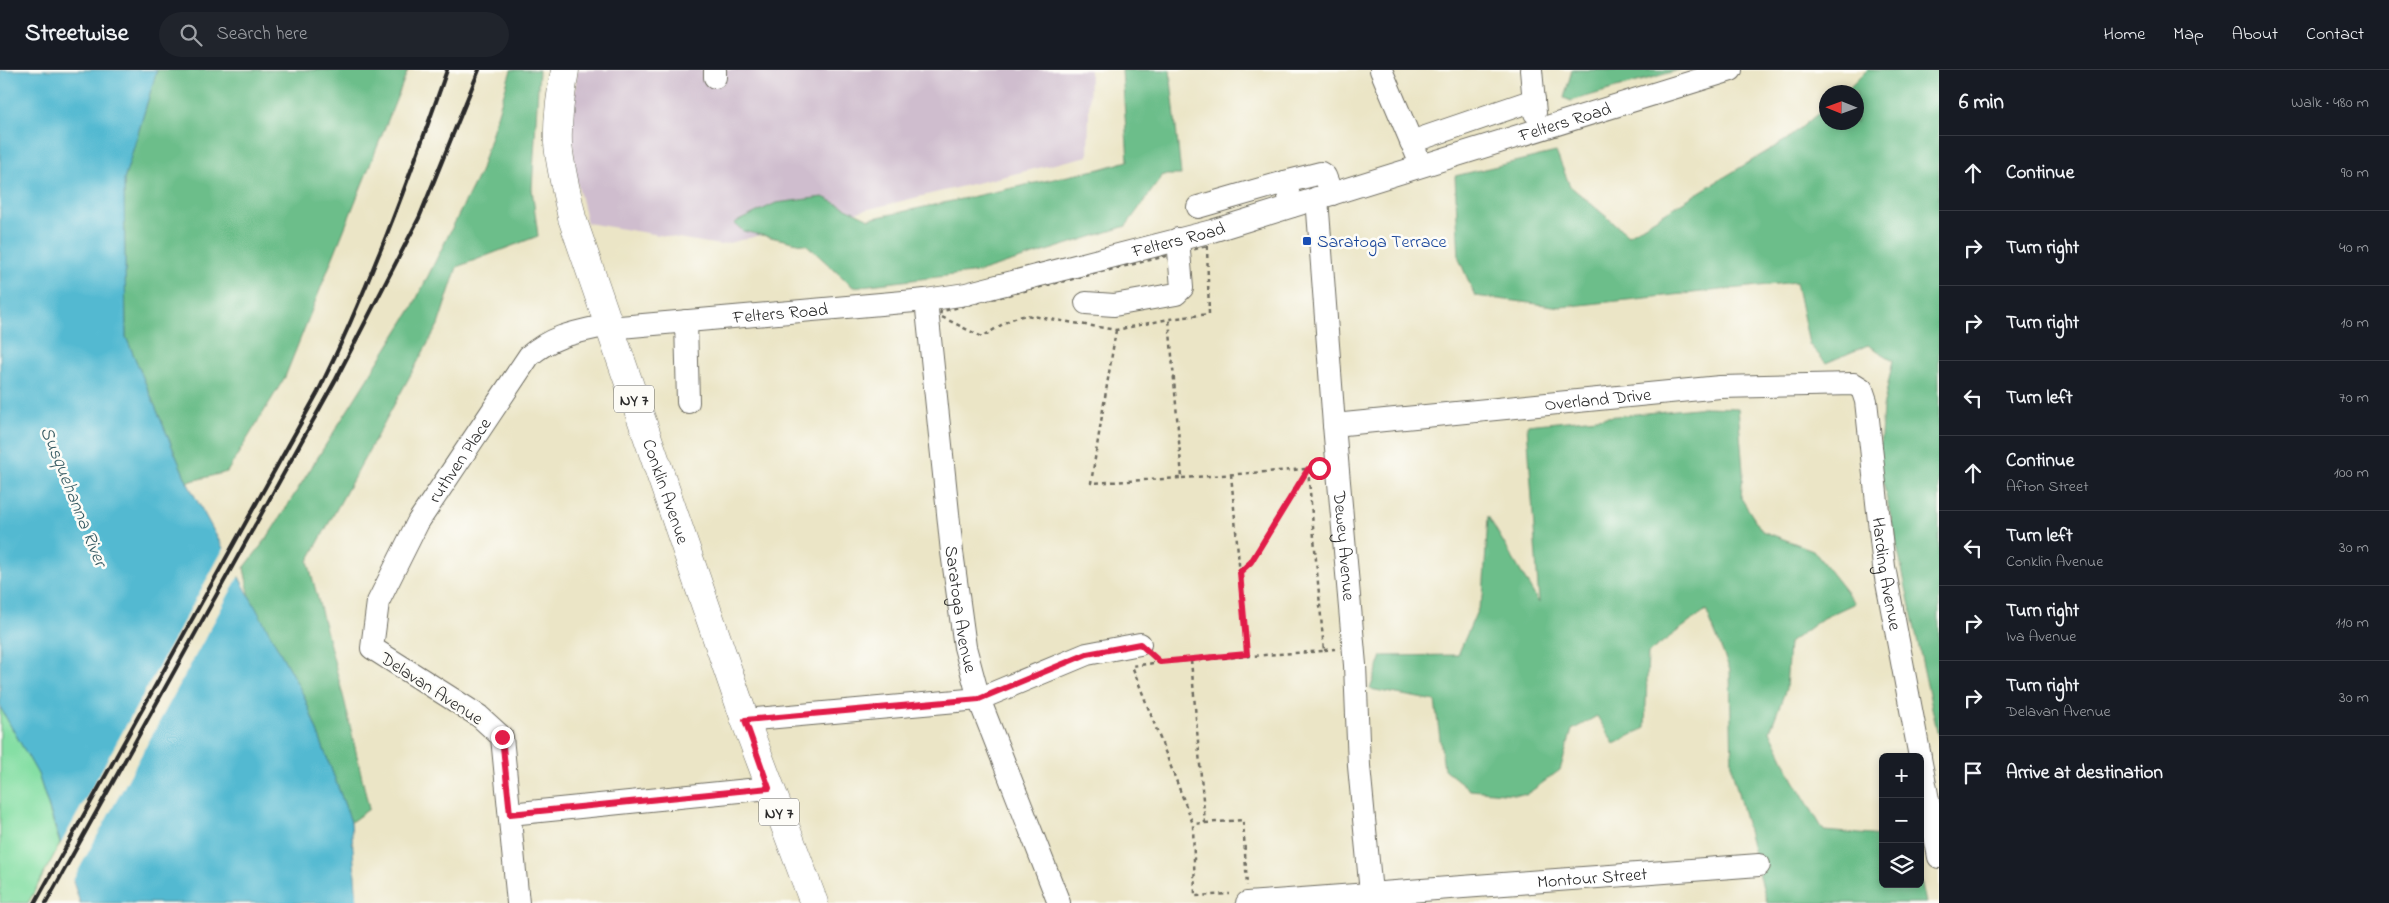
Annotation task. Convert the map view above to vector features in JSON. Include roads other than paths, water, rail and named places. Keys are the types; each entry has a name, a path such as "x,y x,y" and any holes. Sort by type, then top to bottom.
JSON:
{"main road":[{"name":"Conklin Avenue","path":"565,70 558,140 560,164 572,218 769,788 814,903"}],"street":[{"path":"1381,70 1421,165"},
{"path":"1531,70 1536,129"},
{"name":"Felters Road","path":"608,326 926,300 966,294 1178,239 1292,206 1730,70"},
{"path":"1411,142 1534,100"},
{"path":"1198,207 1320,173 1325,176 1325,196"},
{"path":"1285,182 1292,206"},
{"name":"Dewey Avenue","path":"1325,196 1334,425 1355,665 1359,766 1371,893"},
{"path":"1086,303 1114,305 1176,294 1182,288 1178,239"},
{"name":"Saratoga Avenue","path":"926,300 952,552 965,647 979,699 1059,903"},
{"path":"686,321 688,402"},
{"name":"ruthven Place","path":"372,648 378,602 418,522 529,356 544,343 570,333 608,326"},
{"name":"Overland Drive","path":"1334,425 1720,387 1840,383 1854,384 1862,389"},
{"name":"Harding Avenue","path":"1862,389 1866,401 1884,567 1919,753"},
{"path":"745,720 979,699 1087,654 1140,644"},
{"name":"Delavan Avenue","path":"372,648 479,716 502,737 518,903"},
{"name":"Harding Avenue","path":"1924,779 1939,857"},
{"path":"510,814 769,788"},
{"name":"Montour Street","path":"1245,896 1371,893 1758,865"}],"water":[{"name":"Susquehanna River","path":"0,70 157,70 124,180 126,337 187,482 304,696 351,822 357,903 80,903 38,774 0,707"}],"railway":[{"path":"35,903 318,392 371,273 418,152 447,70"},
{"path":"46,903 336,379 419,218 479,70"}],"place":[{"name":"Saratoga Terrace","path":"1307,241"}]}
